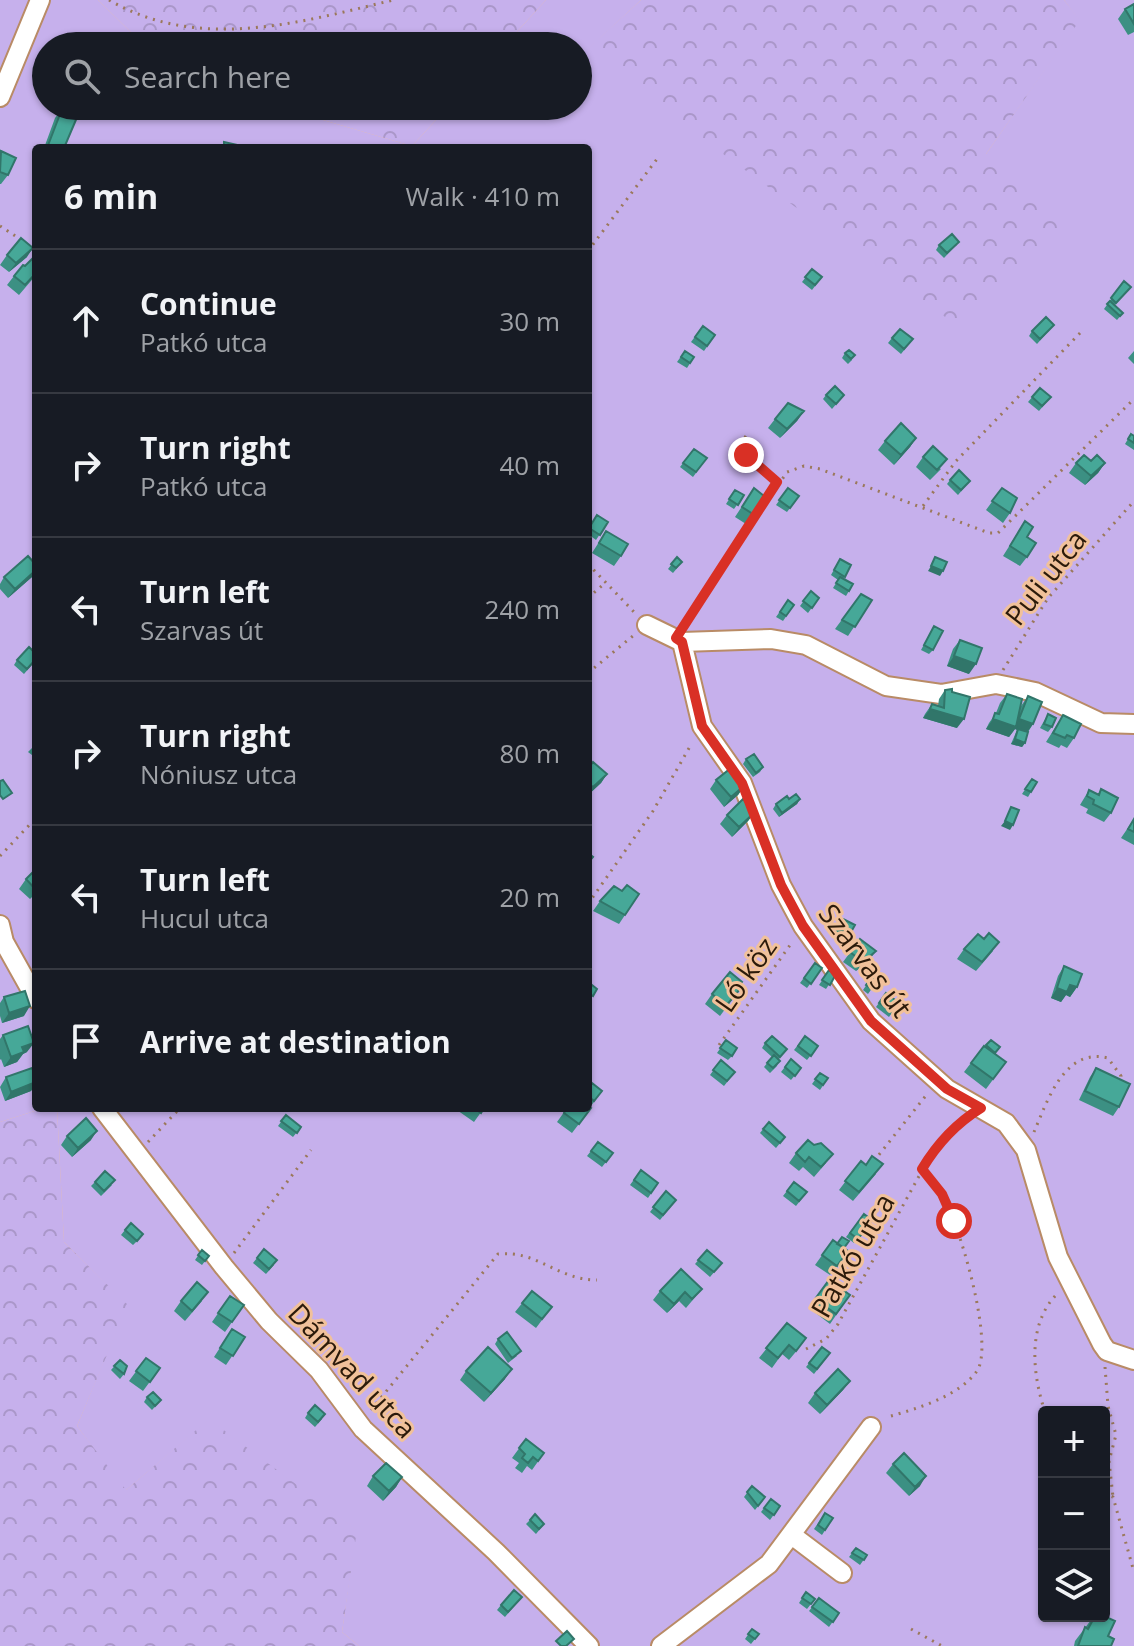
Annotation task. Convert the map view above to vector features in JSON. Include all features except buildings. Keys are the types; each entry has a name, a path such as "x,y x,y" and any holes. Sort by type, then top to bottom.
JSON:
{"street":[{"path":"0,97 40,0"},
{"path":"647,625 679,640 771,639 806,645 865,678 941,694 996,684 1035,692 1101,723 1134,724"},
{"name":"Szarvas út","path":"679,640 702,726 742,783 781,885 803,926 871,1021 934,1078 1006,1123 1026,1150 1058,1257 1107,1351"},
{"path":"0,925 4,942 32,992"},
{"name":"Dámvad utca","path":"105,1112 224,1267 269,1321 319,1370 363,1429 496,1552 589,1646"},
{"path":"1107,1351 1134,1360"},
{"path":"661,1646 769,1564 793,1536 871,1427"},
{"path":"793,1536 842,1573"}],"path":[{"path":"109,0 173,27 214,32 322,17 393,0"},
{"path":"592,246 657,159"},
{"path":"0,226 24,242"},
{"path":"923,506 956,461 1083,330"},
{"path":"679,640 777,482 787,472 804,466 923,506 989,533 998,533 1134,399"},
{"path":"746,436 738,447 777,482"},
{"name":"Puli utca","path":"996,684 1048,598 1134,501"},
{"path":"592,568 647,625 592,670"},
{"path":"592,594 605,583"},
{"path":"592,898 653,811 702,726"},
{"path":"0,856 32,822"},
{"name":"Ló köz","path":"719,1045 803,926"},
{"path":"1026,1150 1053,1088 1069,1067 1100,1056 1108,1058 1121,1076 1119,1085"},
{"path":"874,1161 923,1103 934,1078"},
{"name":"Patkó utca","path":"806,1349 826,1339 838,1324 935,1147 953,1128 981,1108"},
{"path":"137,1153 176,1112"},
{"path":"224,1267 311,1150"},
{"name":"Patkó utca","path":"891,1416 925,1406 955,1388 976,1371 984,1354 963,1247 942,1194 922,1169"},
{"path":"363,1429 370,1411 498,1254 529,1255 565,1276 597,1280"},
{"path":"1043,1406 1035,1382 1037,1327 1043,1308 1069,1282"},
{"path":"1107,1351 1108,1406 1116,1435 1109,1461 1113,1497 1134,1572"},
{"path":"911,1629 942,1646"}],"green space":[{"path":"0,0 98,0 131,32 32,32 32,120 323,120 405,144 32,144 32,1112 0,1122"},
{"path":"98,0 546,0 517,32 131,32"},
{"path":"546,0 641,0 592,46 592,32 517,32"},
{"path":"641,0 1064,0 1080,20 986,154 1070,223 968,323 952,322 592,58 592,45"},
{"path":"1064,0 1134,0 1134,1646 359,1646 342,1632 356,1530 209,1420 125,1491 77,1426 127,1305 64,1242 57,1112 592,1112 592,144 414,144 436,120 592,120 592,54 986,154 1079,20"},
{"path":"323,120 436,120 414,144"},
{"path":"32,1112 57,1112 64,1242 128,1305 77,1426 126,1490 209,1419 357,1530 342,1632 359,1646 0,1646 0,1122"}],"route":[{"path":"746,455 777,482 676,638 682,642 694,681 702,726 736,770 781,885 803,926 871,1021 947,1089 981,1108 953,1128 935,1147 922,1169 942,1194 954,1221"}]}
